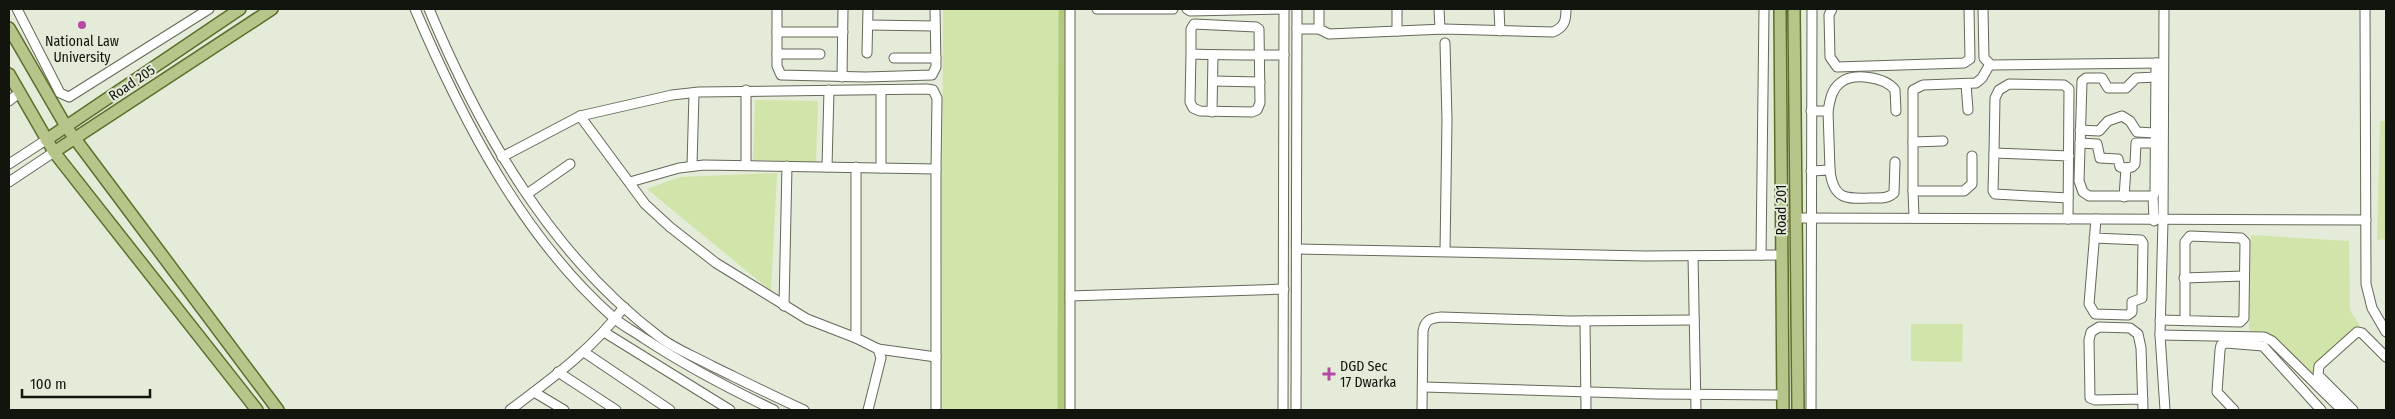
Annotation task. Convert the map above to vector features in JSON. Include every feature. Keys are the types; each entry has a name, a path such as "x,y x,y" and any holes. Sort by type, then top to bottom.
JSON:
{"main road":[{"name":"Road 205","path":"46,140 67,128 240,9"},
{"name":"Road 205","path":"54,152 272,9"},
{"name":"Road 201","path":"1780,9 1783,410"},
{"name":"Road 201","path":"1794,9 1798,410"},
{"path":"9,28 67,128 278,410"},
{"path":"9,74 54,152 257,410"}],"street":[{"path":"17,9 60,94 69,97 209,9"},
{"path":"415,9 442,72 487,158 546,244 584,289 615,319 671,356 774,410"},
{"path":"429,9 458,74 492,141 527,194 565,246 624,307 663,340 758,389 804,410"},
{"path":"777,9 777,54 778,70 781,75 842,77 928,76 935,72 935,9"},
{"path":"842,77 843,9"},
{"path":"867,53 868,9"},
{"path":"1070,9 1070,410"},
{"path":"1098,9 1173,9"},
{"path":"1187,9 1190,11 1284,9 1283,410"},
{"path":"1296,410 1297,9"},
{"path":"1319,9 1320,29"},
{"path":"1396,9 1396,31"},
{"path":"1439,9 1440,30"},
{"path":"1499,9 1500,30"},
{"path":"1297,29 1320,29 1328,34 1440,30 1554,32 1561,29 1565,23 1566,9"},
{"path":"1761,255 1764,9"},
{"path":"1812,9 1812,410"},
{"path":"1832,9 1829,15 1829,45 1831,61 1837,67 1964,63 1970,59 1969,9"},
{"path":"1983,9 1984,58 1990,64 2160,63"},
{"path":"2164,9 2160,63 2159,221 2160,334 2165,410"},
{"path":"2365,9 2368,297 2378,321 2386,332"},
{"path":"1196,23 1254,25 1259,29 1259,55 1260,102 1255,112 1196,110 1190,102 1192,26 1196,23"},
{"path":"868,26 935,26"},
{"path":"1812,30 1829,30"},
{"path":"777,32 843,32"},
{"path":"1445,43 1447,120 1445,251"},
{"path":"1812,45 1829,45"},
{"path":"777,54 820,54"},
{"path":"1191,54 1284,56"},
{"path":"1212,112 1213,54"},
{"path":"894,58 936,58"},
{"path":"2159,221 2153,196 2156,77 2160,63"},
{"path":"1914,217 1912,94 1916,88 1923,85 1976,83 1990,64"},
{"path":"2153,196 2089,196 2083,192 2079,181 2081,83 2084,79 2102,78 2108,88 2126,88 2136,78 2156,77"},
{"path":"1895,162 1894,193 1885,198 1844,197 1834,187 1830,170 1828,112 1834,90 1840,83 1852,78 1883,80 1888,83 1895,90 1896,111"},
{"path":"1213,81 1260,82"},
{"path":"1966,84 1968,110"},
{"path":"2068,198 1995,194 1993,191 1995,98 1999,90 2009,84 2064,85 2068,89 2068,156 2068,198 2068,219"},
{"path":"502,157 580,116 672,95 746,90 927,89 936,94 936,410"},
{"path":"746,90 746,165"},
{"path":"827,167 829,90"},
{"path":"881,90 881,168"},
{"path":"9,101 19,93"},
{"path":"692,166 694,93"},
{"path":"1812,111 1828,112"},
{"path":"580,116 646,204 670,227 716,263 807,319 856,338 878,349 936,357"},
{"path":"2080,130 2099,131 2108,120 2122,116 2130,121 2138,132 2155,133"},
{"name":"Road 205","path":"9,164 46,140"},
{"path":"1913,142 1943,141"},
{"path":"2080,143 2098,144 2100,158 2118,159 2120,167 2126,168 2132,167 2135,164 2136,143 2155,143"},
{"name":"Road 205","path":"9,182 54,152"},
{"path":"1994,154 2068,156"},
{"path":"1914,191 1967,190 1972,184 1972,156"},
{"path":"527,194 570,164"},
{"path":"630,182 654,174 692,166 746,165 936,170"},
{"path":"784,306 787,166"},
{"path":"856,168 856,338"},
{"path":"2124,197 2126,168"},
{"path":"1812,171 1830,170"},
{"path":"1796,218 1914,217 2159,221 2366,220"},
{"path":"2094,238 2141,240 2143,243 2142,298 2132,302 2132,312 2128,316 2095,314 2090,308 2094,238 2096,219"},
{"path":"2160,320 2185,321 2242,320 2244,313 2245,242 2243,239 2237,237 2190,236 2184,246 2185,321"},
{"path":"1297,249 1693,256 1782,255"},
{"path":"1693,256 1696,410"},
{"path":"2184,278 2244,276"},
{"path":"1070,296 1284,289"},
{"path":"510,410 584,352 604,332 624,307"},
{"path":"1422,410 1424,388 1423,331 1425,323 1430,319 1441,317 1585,321 1694,320"},
{"path":"1585,321 1586,410"},
{"path":"2143,399 2095,400 2090,398 2089,340 2093,330 2099,327 2130,328 2138,334 2141,348 2144,410"},
{"path":"604,332 730,410"},
{"path":"2353,410 2318,375 2318,368 2357,332 2362,333 2386,357"},
{"path":"2160,334 2264,337 2272,341 2342,410"},
{"path":"2234,410 2217,392 2220,350 2226,342 2262,346 2321,410"},
{"path":"2379,350 2386,343"},
{"path":"868,410 881,358 878,349"},
{"path":"584,352 670,410"},
{"path":"558,372 616,410"},
{"path":"1424,388 1783,395"},
{"path":"534,392 564,410"}],"green space":[{"path":"943,9 1069,9 1067,410 941,410"},
{"path":"755,100 818,101 816,162 753,160"},
{"path":"2380,121 2386,121 2386,239 2377,240"},
{"path":"777,173 771,291 647,189 680,177"},
{"path":"2251,235 2349,241 2350,310 2361,328 2312,378 2273,340 2249,330"},
{"path":"1911,324 1963,324 1962,362 1911,361"}],"waterway":[{"path":"1062,410 1063,9"}],"place":[{"name":"National Law University","path":"82,25"},
{"name":"DGD Sec 17 Dwarka","path":"1329,374"}]}
